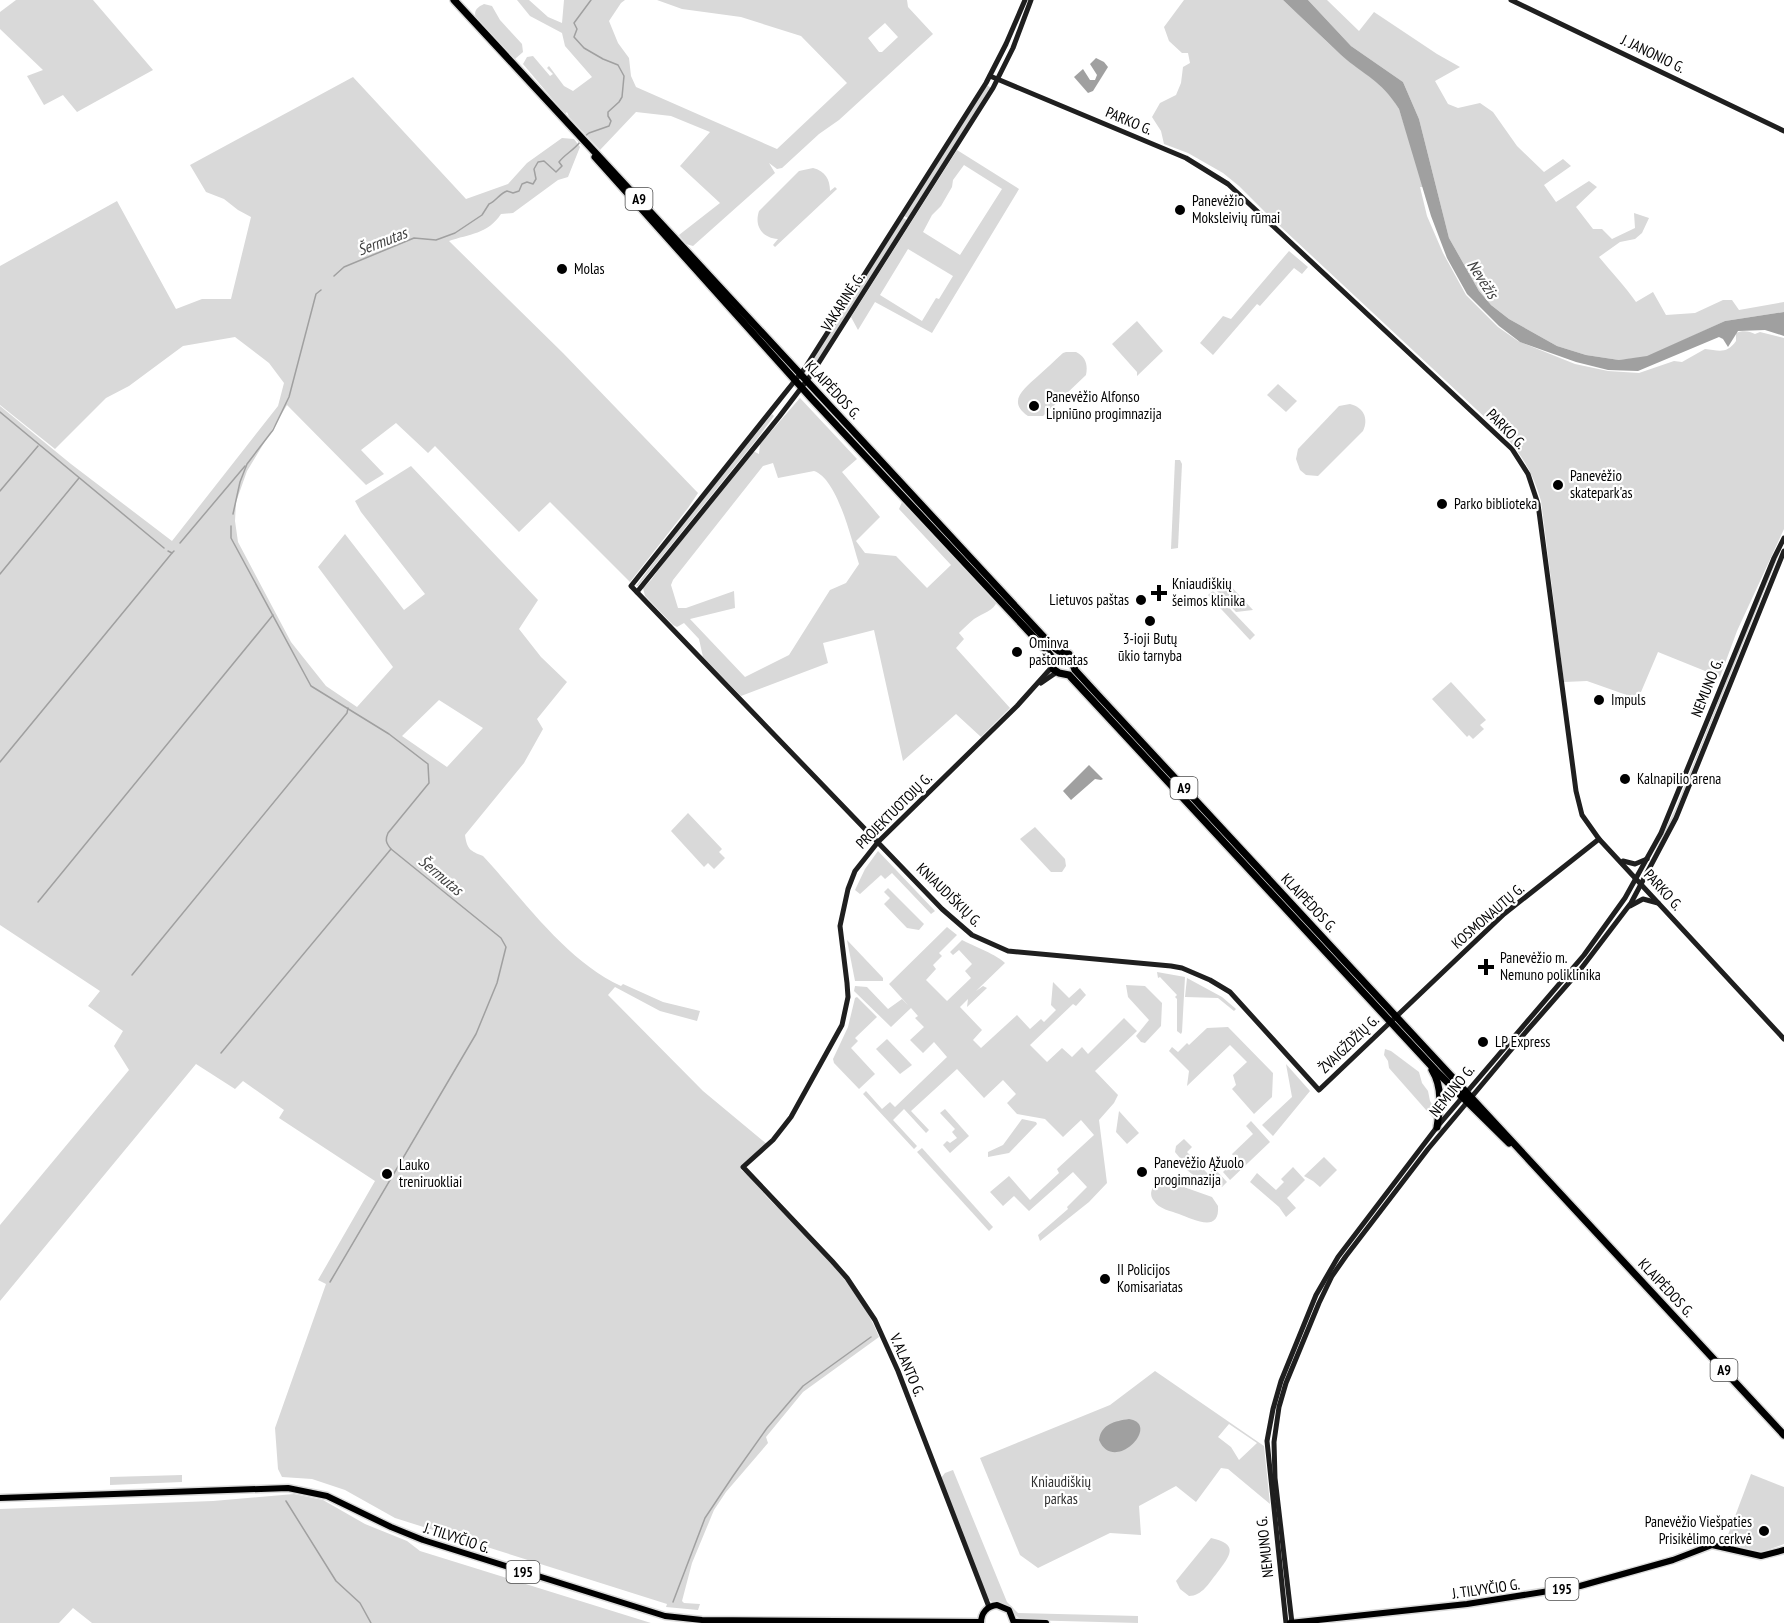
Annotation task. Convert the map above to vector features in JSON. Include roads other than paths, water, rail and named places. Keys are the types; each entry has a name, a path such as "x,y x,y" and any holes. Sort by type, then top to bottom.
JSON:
{"highway":[{"name":"KLAIPĖDOS G.","path":"454,0 587,145 607,173 909,497 1053,647 1069,654 1072,658 1072,665 1097,694 1393,1018 1426,1060 1467,1097"},
{"name":"KLAIPĖDOS G.","path":"909,497 1052,659"},
{"path":"1060,652 1052,659 1054,670 1065,673 1072,665"},
{"name":"KLAIPĖDOS G.","path":"1065,673 1527,1159 1784,1435"},
{"path":"1426,1060 1436,1076 1440,1091 1441,1105 1437,1128"}],"main road":[{"name":"VAKARINĖ G.","path":"631,586 798,377 990,76 1024,0"},
{"name":"VAKARINĖ G.","path":"637,592 804,384 998,80 1019,34 1031,0"},
{"name":"J. JANONIO G.","path":"1511,0 1784,130"},
{"name":"PARKO G.","path":"990,76 1185,158 1228,184 1512,449 1528,474 1538,504 1577,798 1586,822 1599,839 1784,1039"},
{"path":"772,411 779,417"},
{"name":"NEMUNO G.","path":"1286,1623 1267,1441 1281,1381 1313,1301 1437,1128 1580,970 1629,906 1648,858 1669,815 1773,558 1784,538"},
{"name":"NEMUNO G.","path":"1292,1623 1275,1479 1274,1442 1279,1407 1290,1372 1330,1275 1467,1097 1588,950 1639,882 1676,818 1784,551"},
{"name":"KNIAUDIŠKIŲ G.","path":"631,586 965,930 1001,948 1049,956 1171,966 1182,968 1218,984 1240,1001 1319,1090"},
{"name":"PROJEKTUOTOJŲ G.","path":"743,1167 773,1140 791,1117 842,1025 848,997 840,937 841,913 855,871 878,842 1054,670"},
{"name":"KOSMONAUTŲ G.","path":"1393,1018 1504,914 1599,839"},
{"path":"1619,860 1635,864 1648,858"},
{"path":"1629,906 1642,899 1658,903"},
{"name":"ŽVAIGŽDŽIŲ G.","path":"1319,1090 1393,1018"},
{"name":"V. ALANTO G.","path":"743,1167 847,1278 875,1320 898,1371 989,1607"},
{"name":"J. TILVYČIO G.","path":"0,1498 224,1489 298,1489 327,1496 423,1540 665,1616 702,1620 980,1622"},
{"name":"J. TILVYČIO G.","path":"1292,1623 1467,1604 1580,1586 1673,1560 1712,1545 1761,1556 1784,1550"},
{"path":"989,1607 998,1605 1006,1608 1012,1614 1014,1622 1046,1623"},
{"name":"195","path":"980,1622 983,1613 989,1607"}],"waterway":[{"name":"Šermutas","path":"585,136 609,126 611,121 608,112 622,97 624,76 618,65 584,48 574,37 577,29 574,23 591,0"},
{"name":"Šermutas","path":"334,276 344,267 414,238 436,240 455,233 482,215 489,204 504,192 519,191 522,184 527,182 533,184 536,179 534,169 538,162 544,161 556,172 562,166 559,162 580,142"},
{"name":"Šermutas","path":"233,514 240,482 247,464 273,430 289,397 316,294 321,290"},
{"path":"0,412 164,548"},
{"path":"0,491 38,446"},
{"path":"180,543 245,466"},
{"path":"0,574 79,478"},
{"name":"Šermutas","path":"231,526 231,538 311,686 389,734 428,764 429,783 388,833 386,840 388,845 501,938 506,947 497,983 476,1034 330,1282"},
{"path":"168,551 172,553 174,551"},
{"path":"0,762 172,553"},
{"path":"38,902 273,615"},
{"path":"132,975 347,713 348,708"},
{"path":"221,1053 391,849"},
{"path":"673,1602 705,1518 767,1428 803,1386 871,1337"},
{"path":"286,1501 336,1581 360,1603 371,1623"}],"place":[{"name":"Panevėžio Moksleivių rūmai","path":"1180,210"},
{"name":"Molas","path":"562,269"},
{"name":"Panevėžio Alfonso Lipniūno progimnazija","path":"1034,406"},
{"name":"Panevėžio skatepark'as","path":"1558,485"},
{"name":"Parko biblioteka","path":"1442,504"},
{"name":"Kniaudiškių šeimos klinika","path":"1159,593"},
{"name":"Lietuvos paštas","path":"1141,600"},
{"name":"3-ioji Butų ūkio tarnyba","path":"1150,621"},
{"name":"Ominva paštomatas","path":"1017,652"},
{"name":"Impuls","path":"1599,700"},
{"name":"Kalnapilio arena","path":"1625,779"},
{"name":"Panevėžio m. Nemuno poliklinika","path":"1486,967"},
{"name":"LP Express","path":"1483,1042"},
{"name":"Panevėžio Ąžuolo progimnazija","path":"1142,1172"},
{"name":"Lauko treniruokliai","path":"387,1174"},
{"name":"II Policijos Komisariatas","path":"1105,1279"},
{"name":"Panevėžio Viešpaties Prisikėlimo cerkvė","path":"1764,1531"}],"water label":[{"name":"Nevėžis","path":"1483,279"}],"park label":[{"name":"Kniaudiškių parkas","path":"1061,1490"}]}
